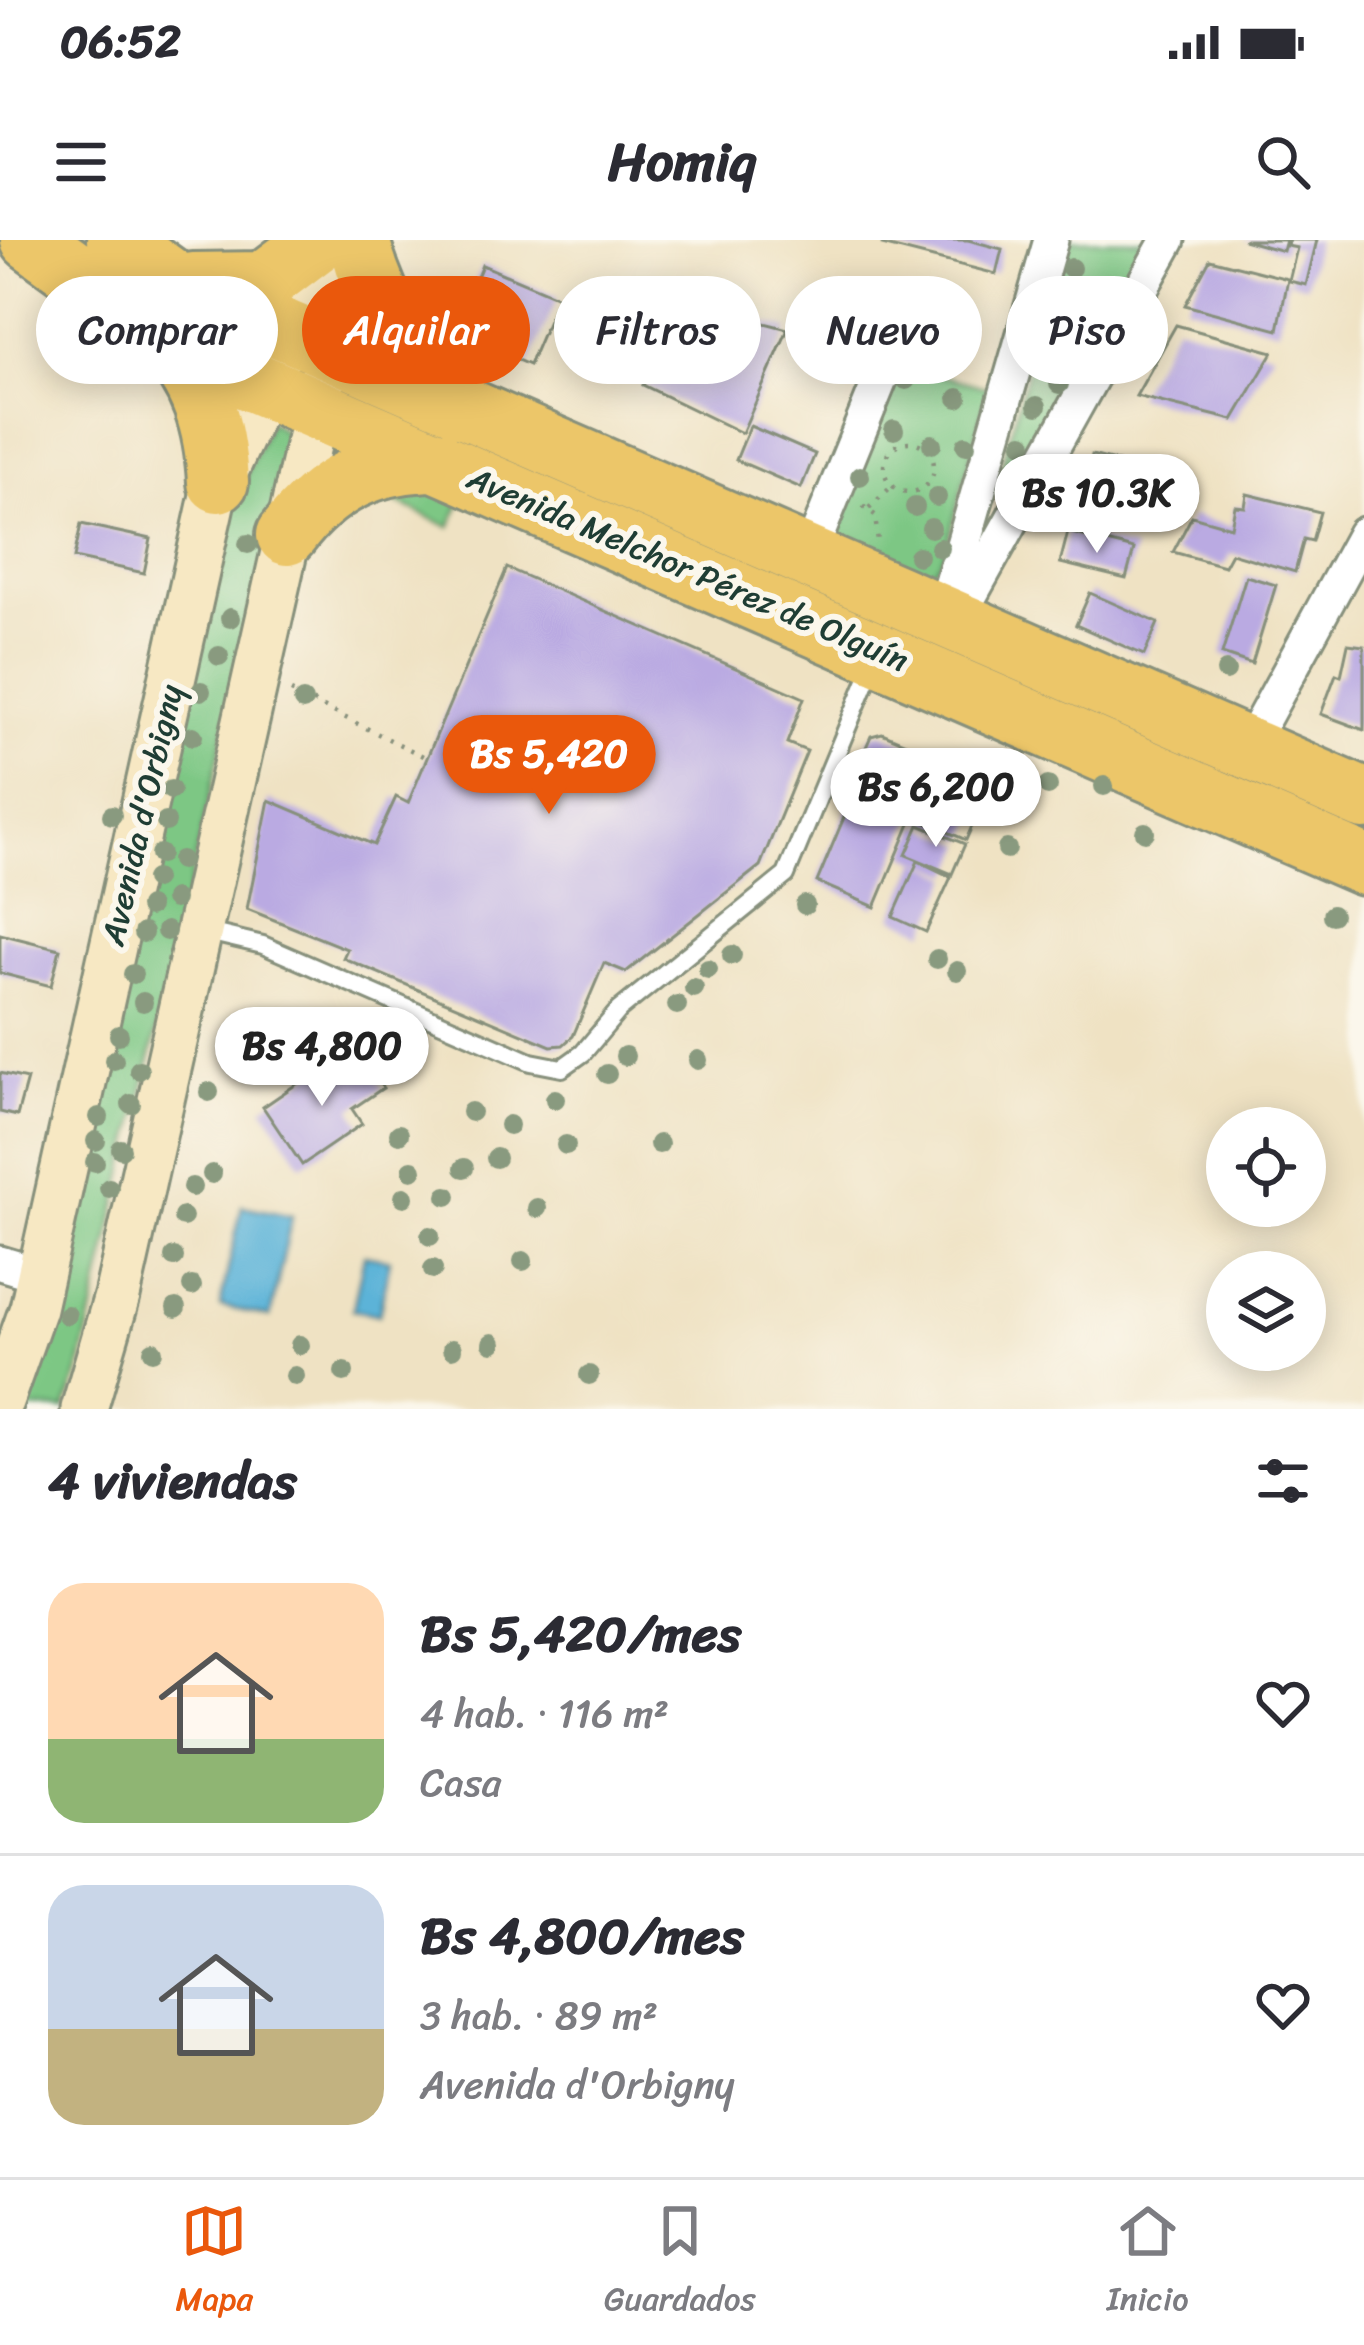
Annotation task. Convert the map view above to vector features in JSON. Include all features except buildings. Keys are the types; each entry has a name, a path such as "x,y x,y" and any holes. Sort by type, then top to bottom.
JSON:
{"highway":[{"name":"Avenida Melchor Pérez de Olguín","path":"31,240 101,276"},
{"name":"Avenida Melchor Pérez de Olguín","path":"117,240 143,276"},
{"path":"274,276 336,240 409,347 478,410"},
{"path":"194,384 206,407 218,482"},
{"name":"Avenida Melchor Pérez de Olguín","path":"270,384 288,397 438,461 871,669 1364,865"},
{"name":"Avenida Melchor Pérez de Olguín","path":"416,384 819,532 865,579 1364,799"},
{"path":"287,535 310,507 345,479 388,464 438,461"}],"main road":[{"name":"Avenida d'Orbigny","path":"326,276 336,240"},
{"name":"Avenida d'Orbigny","path":"84,1409 117,1296 287,535 288,397 302,358"},
{"name":"Avenida d'Orbigny","path":"0,1401 18,1286 218,482 288,397"}],"street":[{"path":"950,616 1051,240"},
{"path":"950,616 1168,240"},
{"path":"819,532 878,384"},
{"path":"985,477 1005,494 1024,491"},
{"path":"1248,747 1364,534"}],"lane":[{"path":"198,930 263,945 531,1062 562,1068 583,1053 619,1010 786,875 871,669"}],"path":[{"path":"906,442 928,451 934,466 929,482 908,492 893,486 884,464 891,449 906,442"},
{"path":"819,532 869,508 893,486"},
{"path":"865,579 879,540 869,508"},
{"path":"276,683 427,758"}],"green space":[{"path":"1063,240 1150,240 1130,276 1053,276"},
{"path":"892,384 989,388 945,552 933,569 913,574 828,535"},
{"path":"1024,384 1070,384 1019,477 1012,481 1001,477"},
{"path":"270,421 286,433 282,478 79,1372 65,1409 16,1409 230,509"},
{"path":"432,491 460,503 450,527 378,494"}],"water":[{"path":"242,1206 292,1216 270,1317 220,1306"},
{"path":"364,1255 390,1260 379,1315 353,1309"}]}
